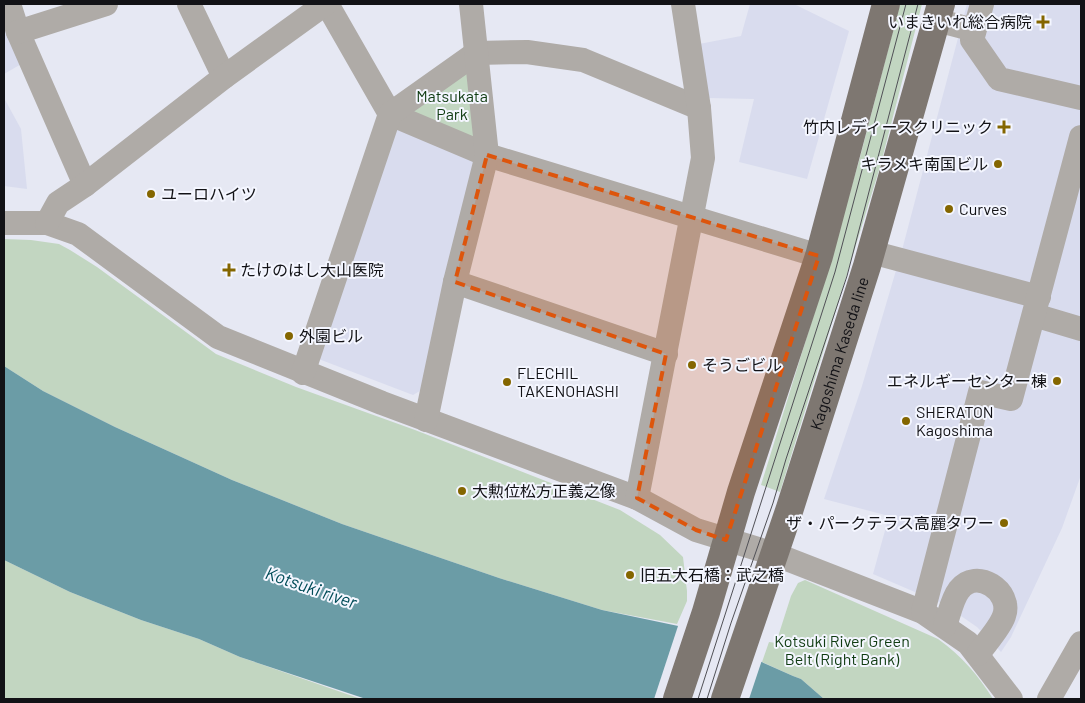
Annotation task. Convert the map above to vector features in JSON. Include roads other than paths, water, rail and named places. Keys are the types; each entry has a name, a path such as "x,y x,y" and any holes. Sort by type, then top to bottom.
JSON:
{"main road":[{"path":"677,699 706,612 726,540 819,256 886,4"},
{"name":"Kagoshima Kaseda line","path":"725,699 790,508 870,252 939,12"}],"street":[{"path":"9,4 18,32 85,184"},
{"path":"18,32 106,4"},
{"path":"189,4 224,77"},
{"path":"47,223 58,203 224,77 326,4 390,114 488,155 819,256"},
{"path":"426,420 454,282 488,155 470,4"},
{"path":"637,498 702,158 699,108 683,4"},
{"path":"982,4 972,40 999,79 1081,98"},
{"path":"939,12 974,30"},
{"path":"304,373 390,114 476,53 527,52 583,60 699,108"},
{"path":"923,612 980,392 1011,400 1081,137"},
{"path":"4,224 47,223 78,234 218,338 426,420 637,498 696,530 774,554 923,612 968,643 1011,699"},
{"path":"870,252 1036,306 1081,329"},
{"path":"454,282 666,354"},
{"path":"945,626 959,590 966,585 979,581 992,584 1003,596 1006,606 1004,617 978,654"},
{"path":"1048,699 1081,643"}],"water":[{"name":"Kotsuki river","path":"4,366 43,391 115,427 232,480 342,524 499,578 602,610 683,627 801,679 824,699 366,699 240,657 199,639 141,620 70,592 4,560"}],"tram line":[{"path":"698,699 835,272 906,4"},
{"path":"707,699 847,276 918,4"}],"place":[{"name":"いまきいれ総合病院","path":"1043,22"},
{"name":"竹内レディースクリニック","path":"1004,127"},
{"name":"キラメキ南国ビル","path":"998,164"},
{"name":"ユーロハイツ","path":"151,194"},
{"name":"Curves","path":"949,209"},
{"name":"たけのはし大山医院","path":"229,270"},
{"name":"外園ビル","path":"289,336"},
{"name":"そうごビル","path":"692,365"},
{"name":"エネルギーセンター棟","path":"1057,381"},
{"name":"FLECHIL TAKENOHASHI","path":"507,382"},
{"name":"SHERATON Kagoshima","path":"906,421"},
{"name":"大勲位松方正義之像","path":"462,491"},
{"name":"ザ・パークテラス高麗タワー","path":"1004,523"},
{"name":"旧五大石橋：武之橋","path":"630,575"}],"park label":[{"name":"Matsukata Park","path":"452,105"},
{"name":"Kotsuki River Green Belt (Right Bank)","path":"842,650"}]}
